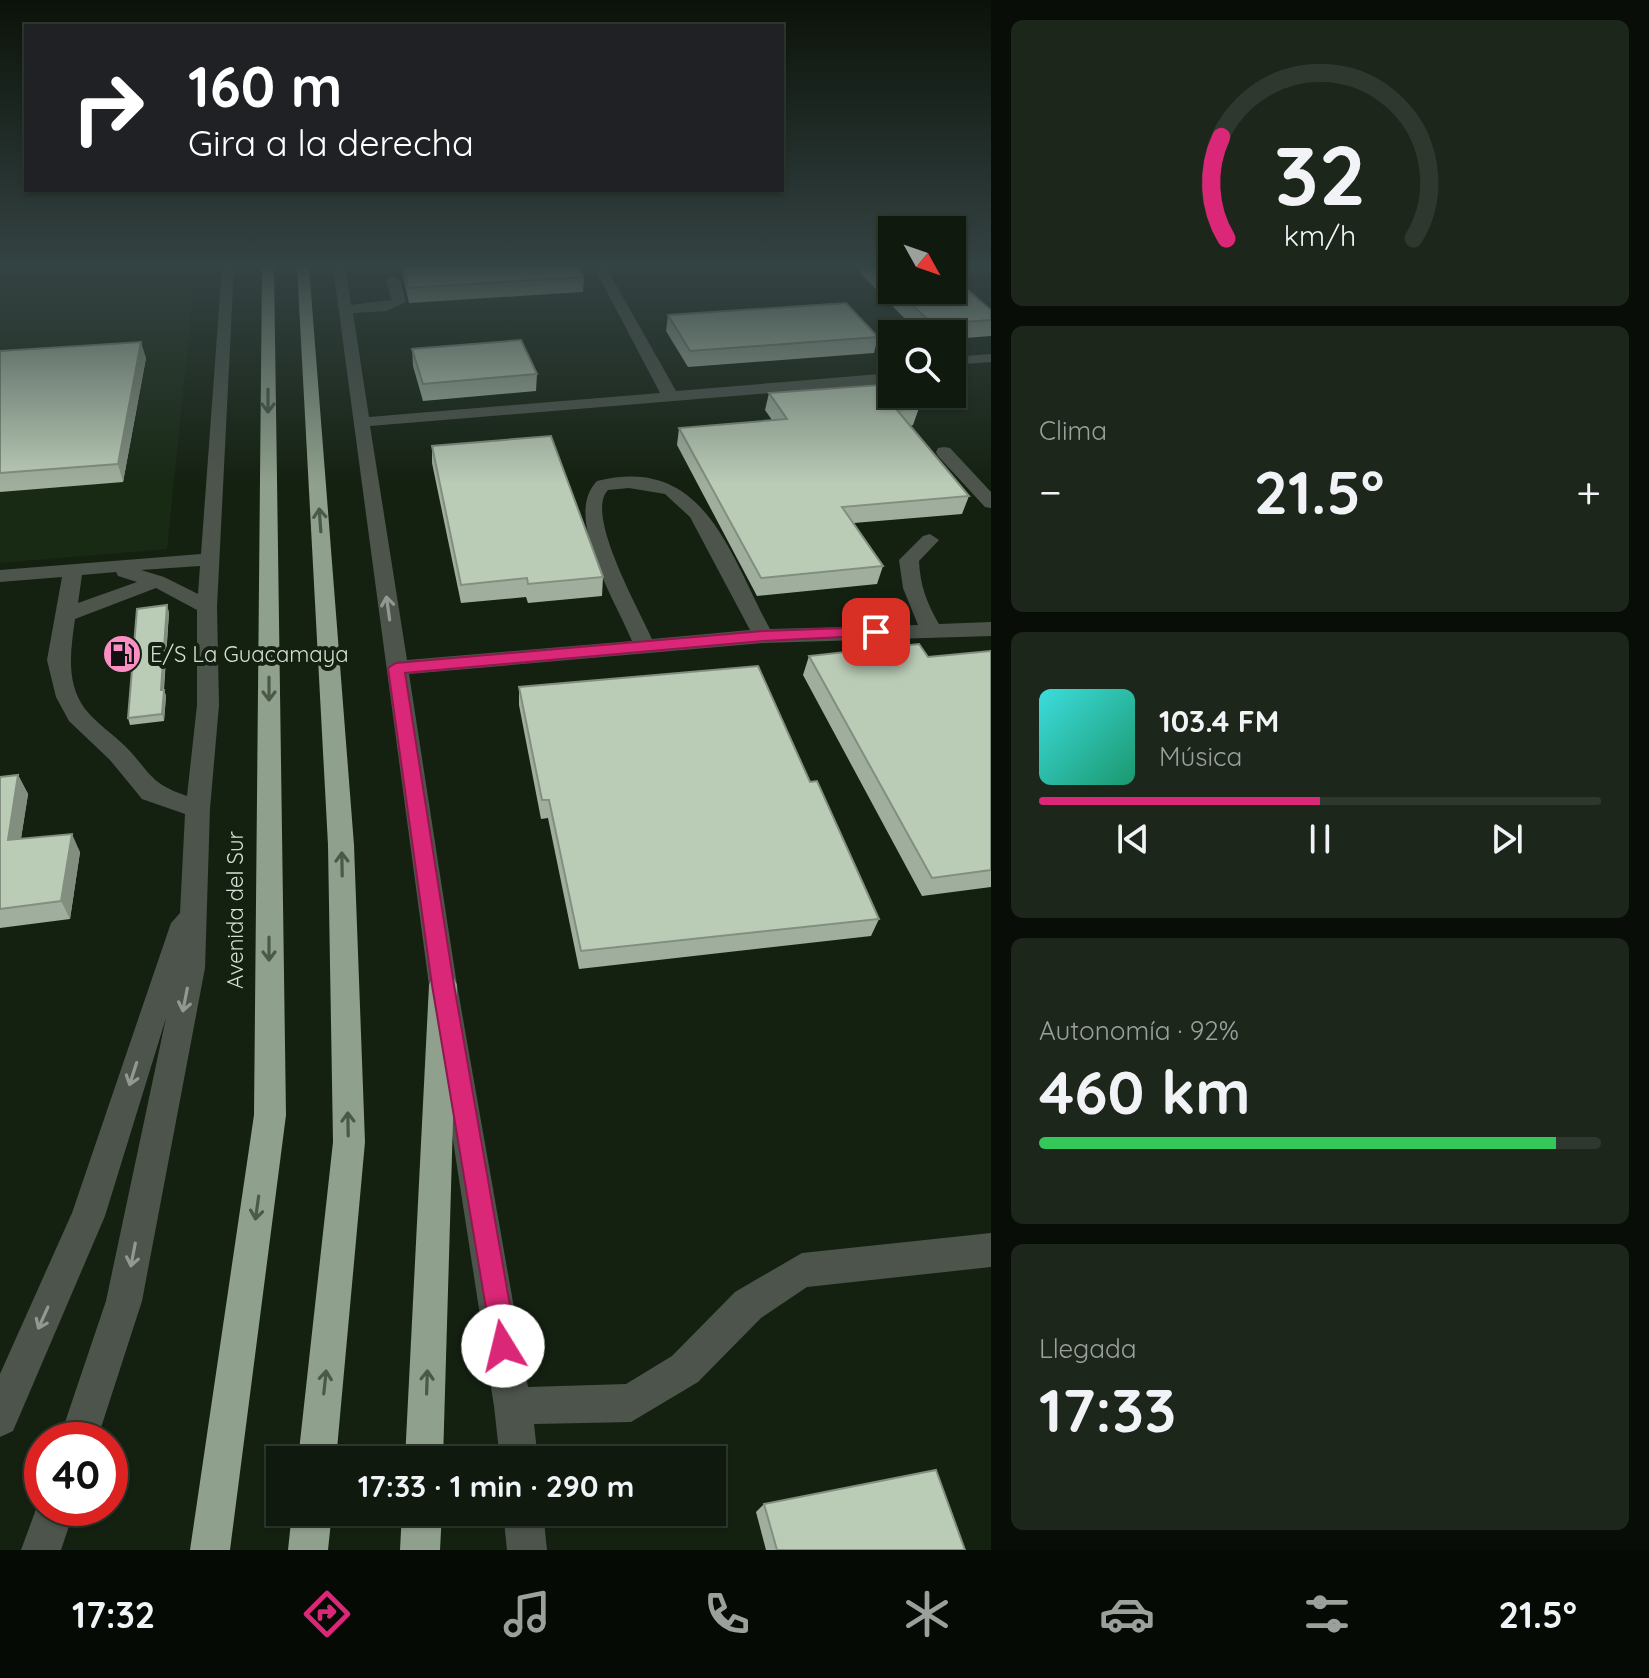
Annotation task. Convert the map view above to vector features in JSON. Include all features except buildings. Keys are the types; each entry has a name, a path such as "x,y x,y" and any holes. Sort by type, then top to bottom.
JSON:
{"highway":[{"name":"Avenida del Sur","path":"210,1550 270,1115 268,339"},
{"path":"308,339 341,845 349,1142 318,1446"},
{"path":"425,1446 443,985"},
{"path":"308,1550 311,1526"},
{"path":"420,1550 421,1526"}],"street":[{"path":"84,1422 124,1301 191,968 198,809 208,705 207,607 224,339"},
{"path":"349,339 443,985 517,1446"},
{"path":"639,339 667,390"},
{"path":"966,360 991,358"},
{"path":"363,422 878,367"},
{"path":"966,372 991,370"},
{"path":"667,390 878,379"},
{"path":"944,452 991,503"},
{"path":"645,647 620,596 599,539 593,510 595,494 603,485 655,484 687,501 711,537 763,636"},
{"path":"930,540 909,560 909,582 919,609 932,630"},
{"path":"0,576 210,559"},
{"path":"108,568 157,581 207,607"},
{"path":"73,571 58,660 67,697 77,715 118,754 151,793 198,809"},
{"path":"66,615 157,581"},
{"path":"396,668 763,636 991,629"},
{"path":"0,1418 88,1216 147,1031 196,894"},
{"path":"513,1406 631,1403 685,1369 748,1305 802,1270 991,1250"},
{"path":"41,1550 49,1526"},
{"path":"524,1526 527,1550"}],"shaded area":[{"path":"0,339 189,339 167,549 0,563"}],"place":[{"name":"E/S La Guacamaya","path":"122,654"}],"route":[{"path":"503,1346 443,985 396,668 763,636 876,632"}]}
